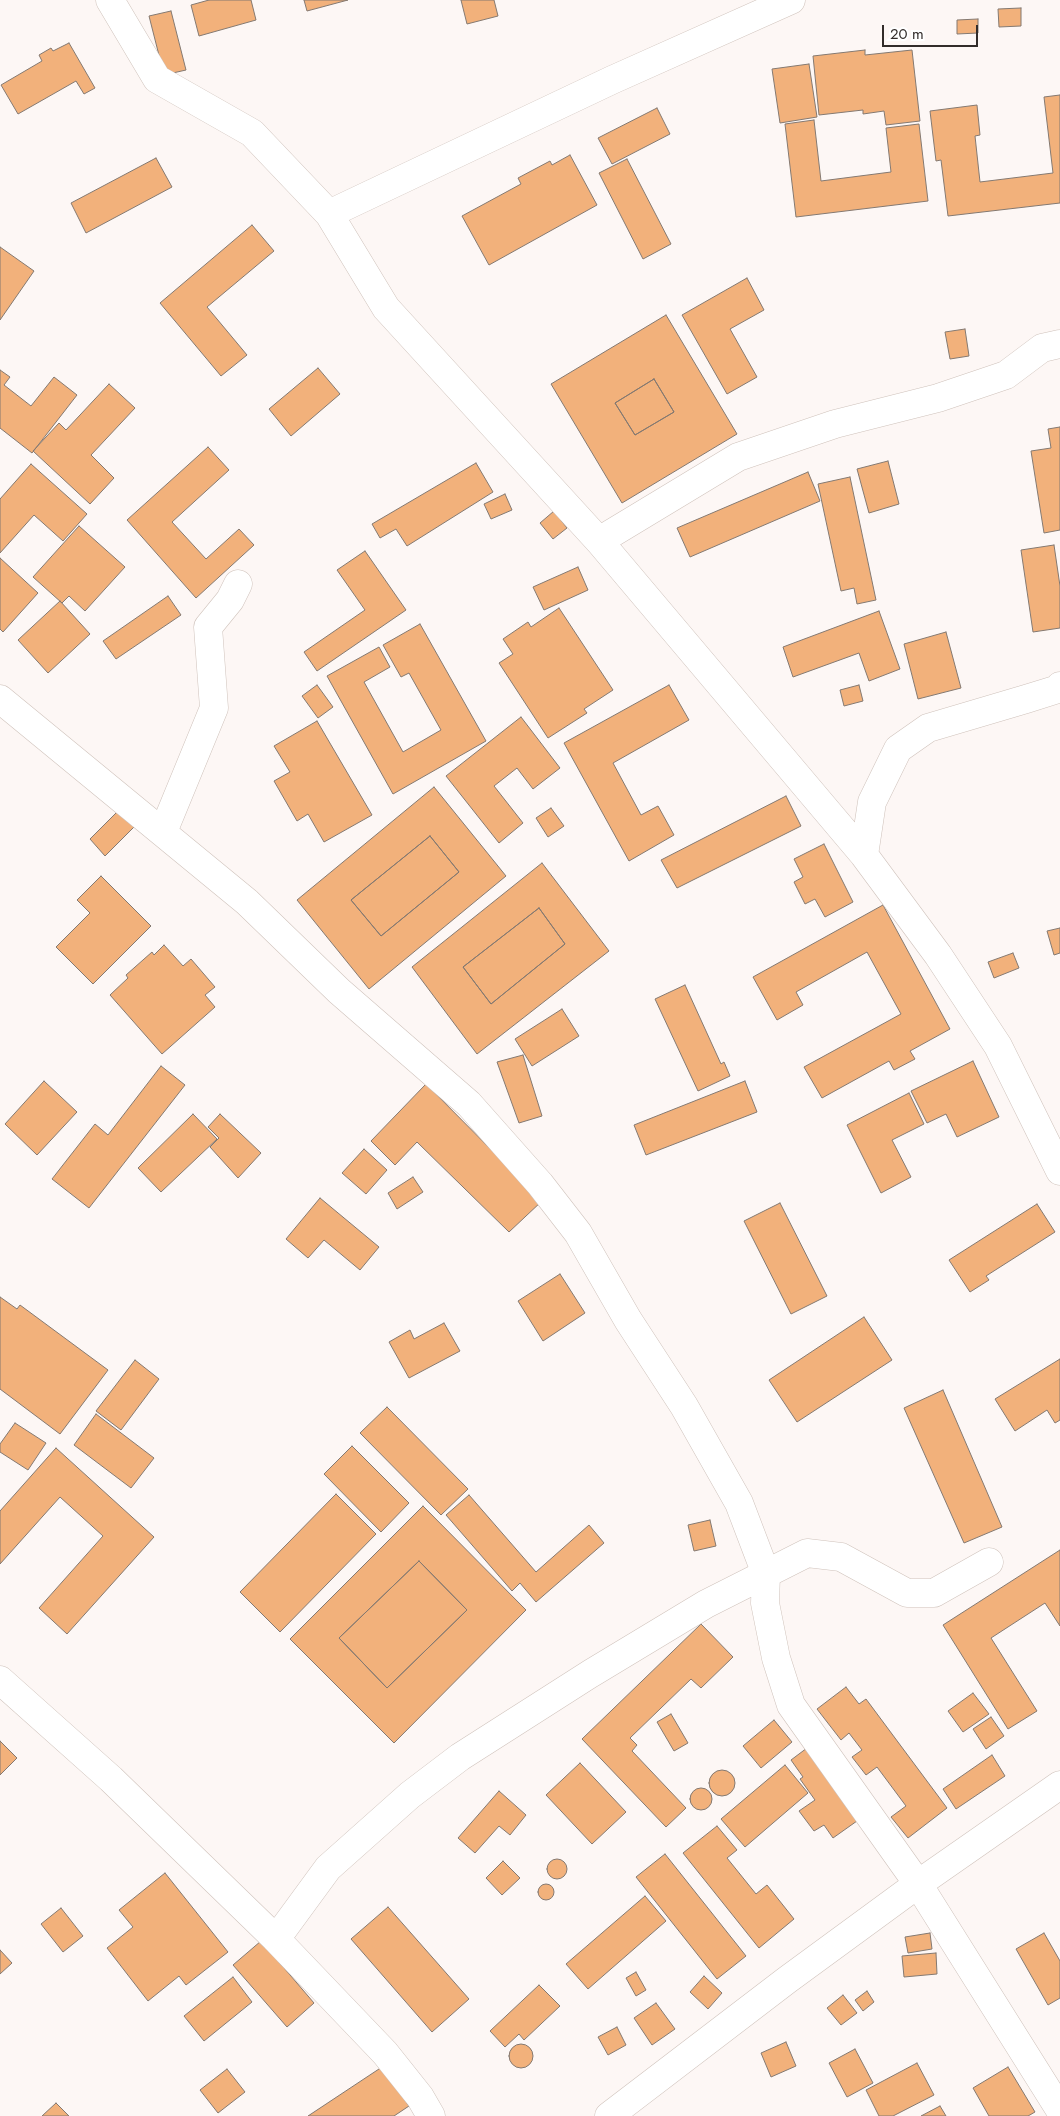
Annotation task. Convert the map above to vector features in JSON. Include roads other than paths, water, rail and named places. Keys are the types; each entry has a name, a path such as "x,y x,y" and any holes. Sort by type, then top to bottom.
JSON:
{"street":[{"path":"110,0 156,78 252,133 329,214 386,308 599,541 864,855 938,955 998,1046 1060,1171"},
{"path":"329,214 612,80 790,0"},
{"path":"599,541 738,457 835,424 938,398 1006,375 1042,348 1060,344"},
{"path":"163,832 214,708 208,627 230,600 238,584"},
{"path":"864,855 872,802 898,749 928,728 1058,689 1060,686"},
{"path":"0,699 247,902 339,991 469,1104 540,1184 578,1233 628,1320 657,1362 720,1467 739,1503 766,1574 765,1603 776,1658 790,1704 918,1884 1060,2110"},
{"path":"276,1938 328,1868 384,1816 453,1762 590,1674 706,1604 807,1553 841,1557 907,1593 934,1593 989,1562"},
{"path":"0,1680 111,1779 276,1938 385,2053 420,2097 431,2116"},
{"path":"609,2116 787,1980 918,1884 1060,1785"}]}
